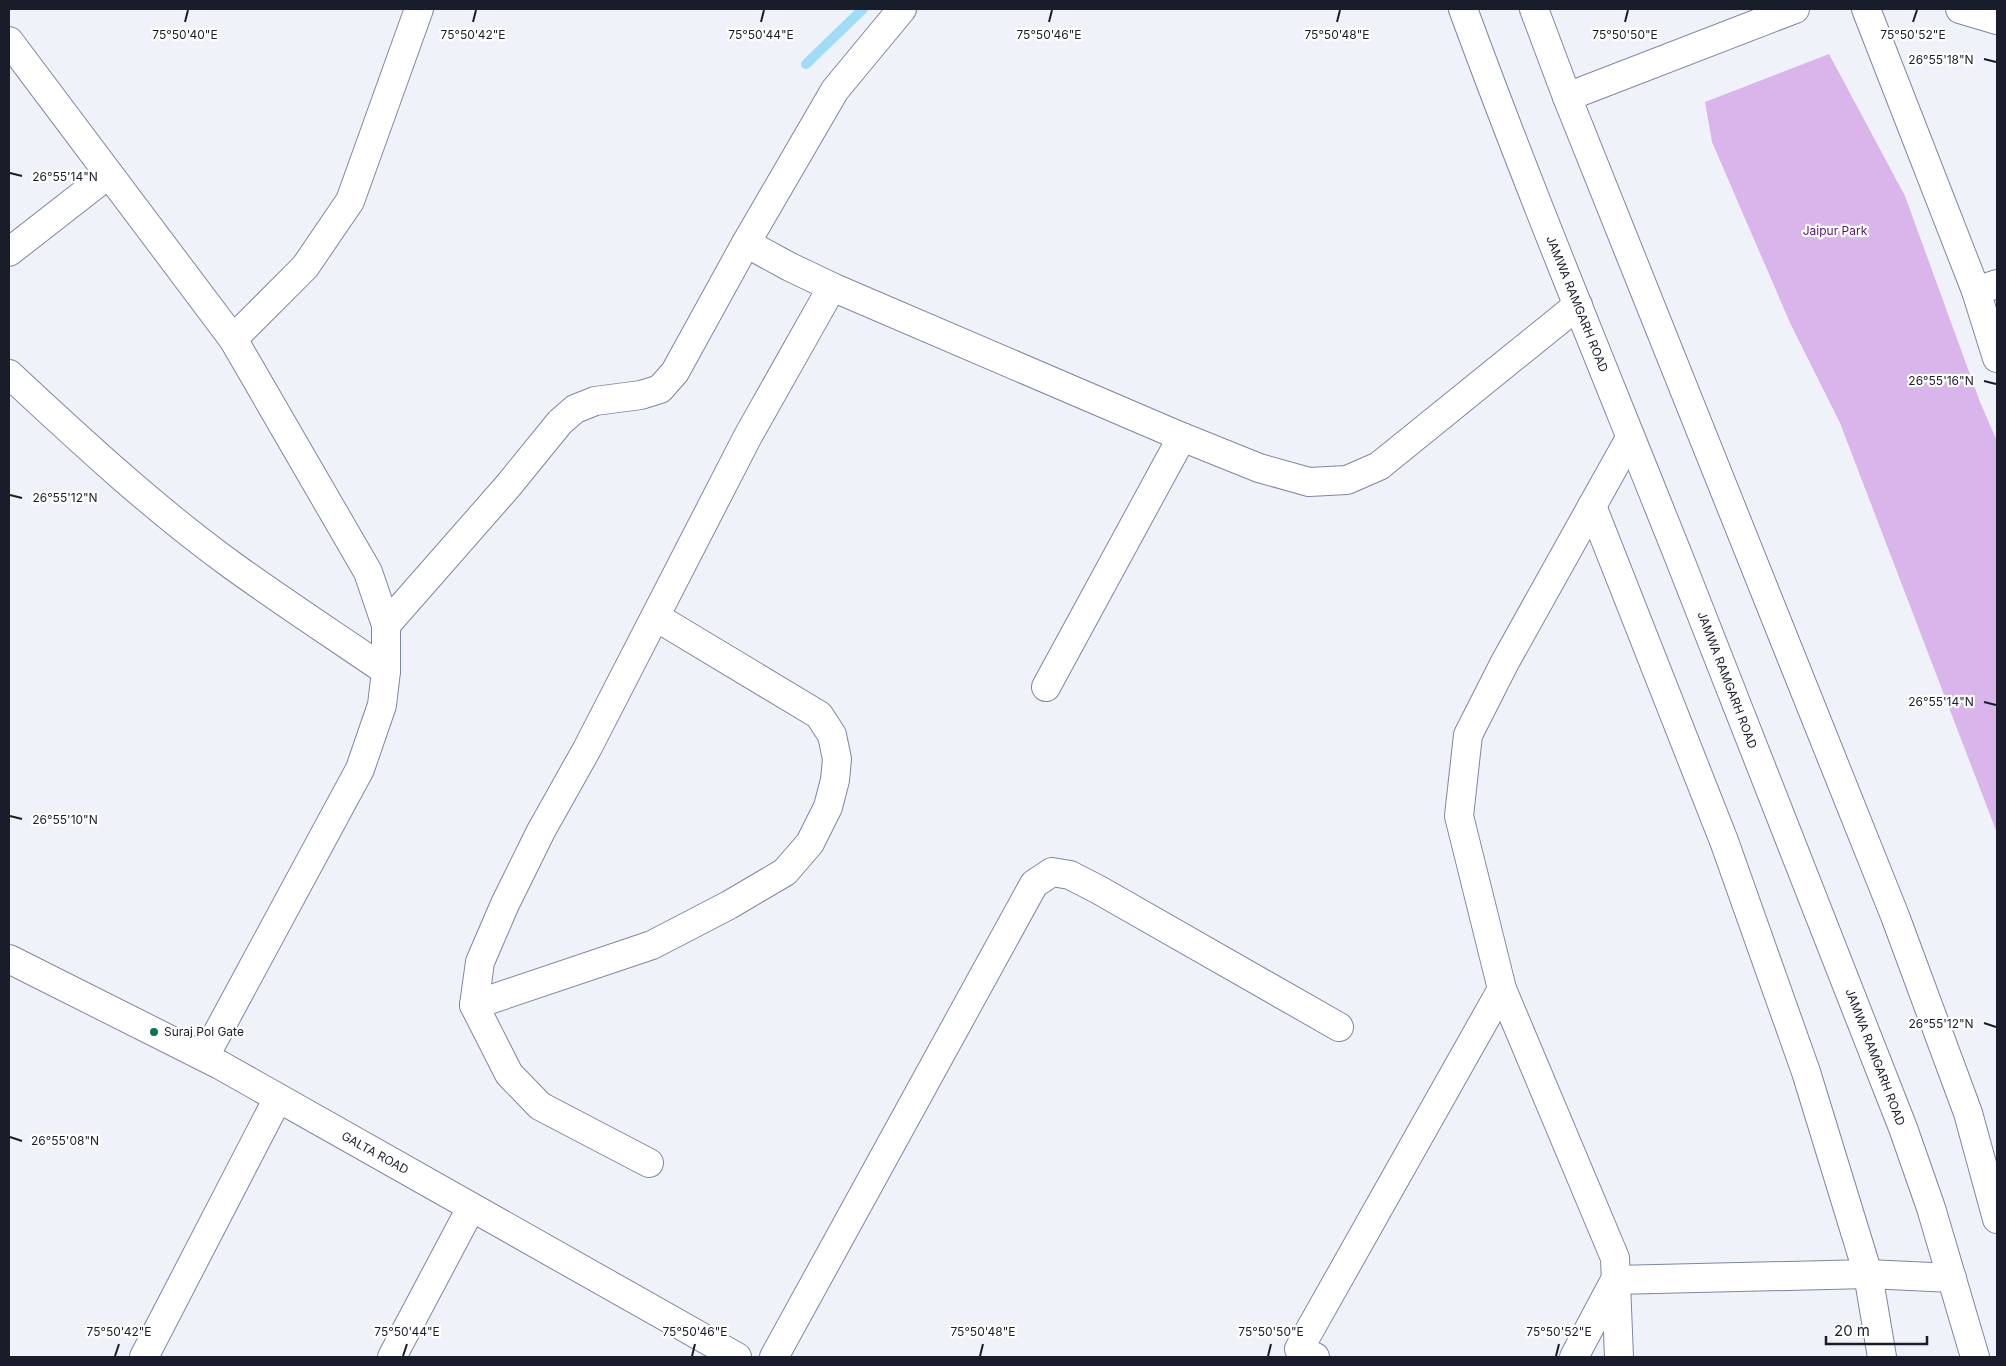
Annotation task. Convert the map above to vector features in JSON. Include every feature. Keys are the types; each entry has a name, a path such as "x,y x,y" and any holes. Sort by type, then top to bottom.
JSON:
{"main road":[{"path":"233,339 305,267 350,202 419,9"},
{"path":"386,625 508,486 560,422 575,409 595,401 641,395 660,389 674,372 835,90 902,9"},
{"name":"JAMWA RAMGARH ROAD","path":"1463,9 1505,122 1630,438 1684,568 1903,1128 1931,1208 1974,1357"},
{"path":"1534,9 1567,97 1895,916 1968,1113 1997,1219"},
{"path":"1567,97 1795,9"},
{"path":"1866,9 1986,287 1997,358"},
{"path":"1960,9 1997,20"},
{"path":"9,41 233,339 368,572 386,625 386,670 382,705 360,769 205,1056"},
{"path":"9,252 109,174"},
{"path":"746,243 832,287 1182,437 1259,468 1309,482 1347,480 1379,466 1578,305"},
{"path":"649,1163 540,1106 509,1074 474,1005 480,962 505,904 541,830 587,749 748,436 832,287"},
{"path":"9,374 159,508 233,566 386,670"},
{"path":"1046,687 1182,437"},
{"path":"1618,1357 1614,1258 1502,989 1459,816 1468,735 1505,662 1630,438"},
{"path":"1592,506 1724,841 1806,1072 1868,1274 1882,1357"},
{"path":"474,1005 652,945 730,905 784,872 810,843 828,807 835,780 836,759 832,735 819,715 656,617"},
{"path":"774,1357 1034,884 1052,872 1070,875 1099,890 1339,1027"},
{"name":"GALTA ROAD","path":"9,959 205,1056 737,1357"},
{"path":"1303,1355 1502,989"},
{"path":"144,1357 278,1098"},
{"path":"392,1357 472,1208"},
{"path":"1615,1280 1868,1274 1952,1278"},
{"path":"1574,1357 1615,1280"}],"green space":[{"name":"Jaipur Park","path":"1829,54 1905,196 1980,402 1997,441 1997,833 1840,423 1791,325 1712,142 1705,102"}],"waterway":[{"path":"806,64 863,9"}],"place":[{"name":"Suraj Pol Gate","path":"154,1032"}]}
